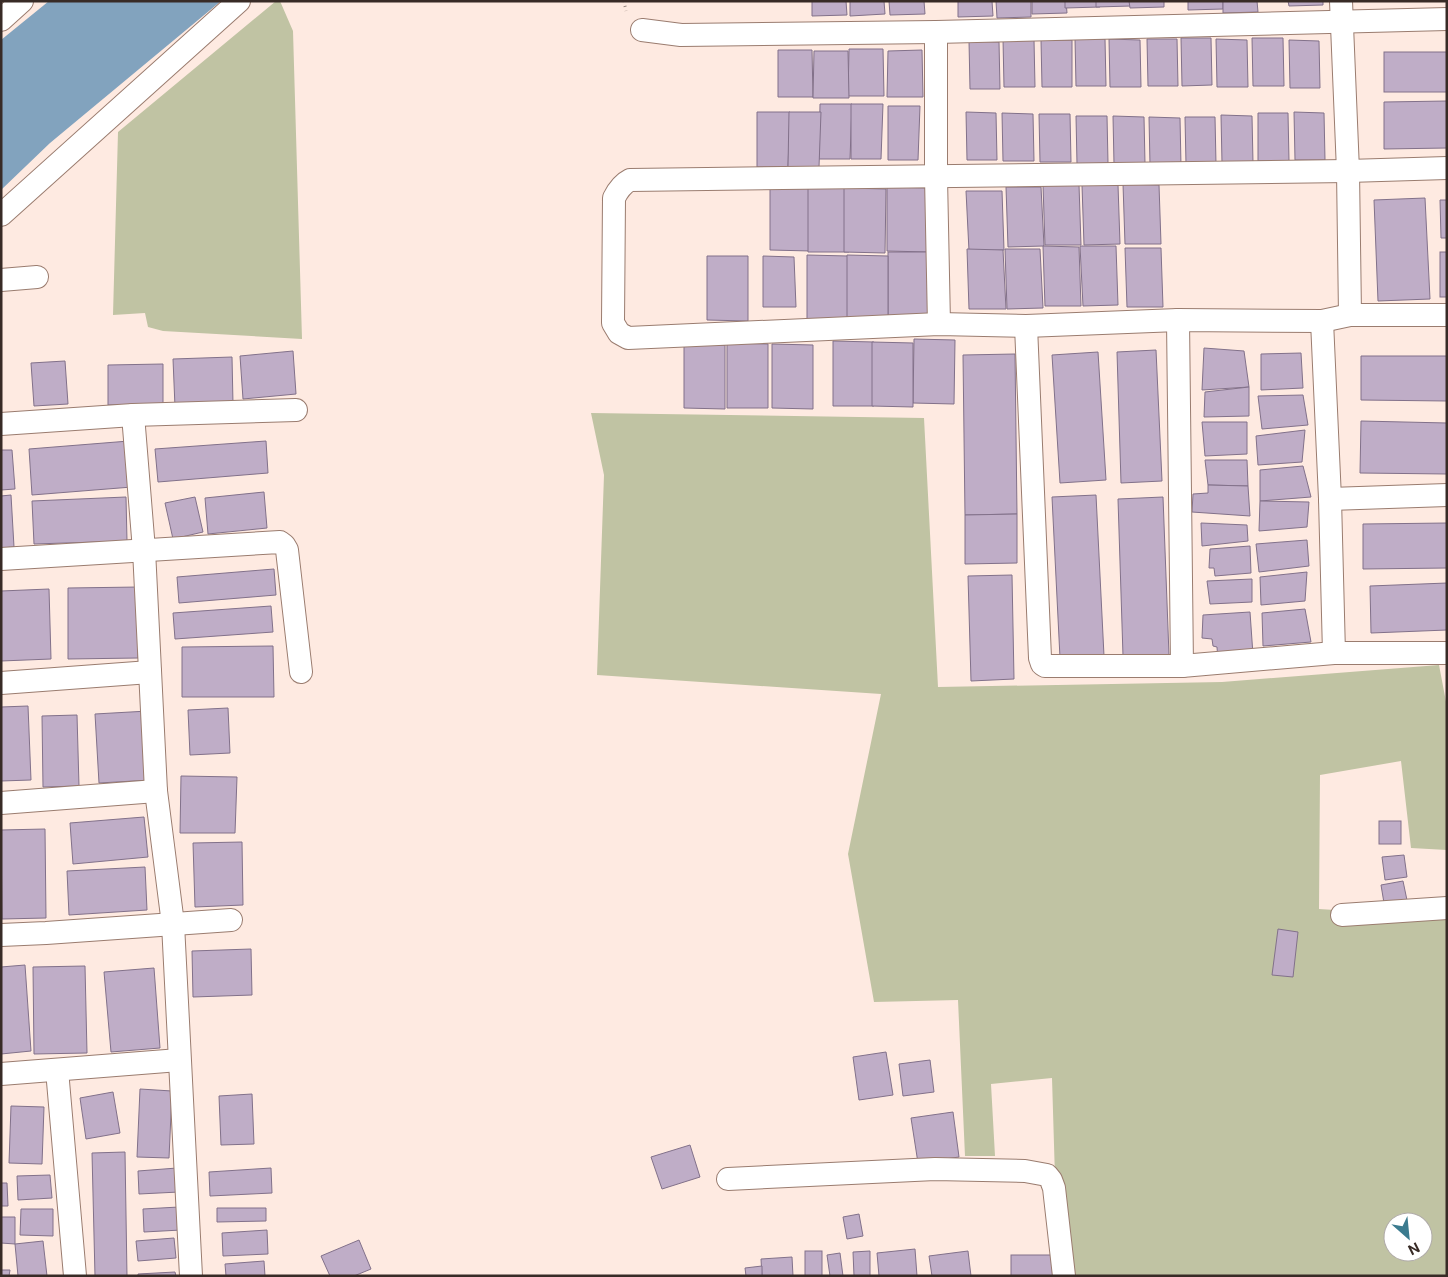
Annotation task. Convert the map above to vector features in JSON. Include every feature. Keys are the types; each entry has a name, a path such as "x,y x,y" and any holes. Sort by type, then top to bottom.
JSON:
{"street":[{"path":"1,20 22,1"},
{"path":"1,215 239,1"},
{"path":"1342,11 1348,171 1350,315"},
{"path":"642,30 681,34 936,32 1342,11 1447,19"},
{"path":"936,32 939,324"},
{"path":"1447,168 1348,171 630,180 624,182 614,198 613,323 619,333 628,338 939,324 1026,326 1178,320 1322,322 1350,315 1447,315"},
{"path":"1,280 37,277"},
{"path":"1178,320 1182,666"},
{"path":"1322,322 1330,499 1334,653"},
{"path":"1026,326 1040,658 1042,664 1045,666 1182,666 1334,653 1447,653"},
{"path":"1,424 133,415 296,410"},
{"path":"133,415 144,550 156,792 173,924 191,1276"},
{"path":"1330,499 1447,495"},
{"path":"1,559 272,542 282,543 287,550 301,672"},
{"path":"1,683 150,672"},
{"path":"1,803 156,792"},
{"path":"1342,915 1447,908"},
{"path":"1,935 231,920"},
{"path":"1,1074 180,1060"},
{"path":"57,1070 75,1276"},
{"path":"728,1179 935,1169 1042,1173 1049,1177 1054,1188 1064,1276"}],"green space":[{"path":"276,1 280,1 293,31 302,339 163,331 148,327 145,313 113,315 118,132"},
{"path":"591,413 924,418 938,687 1222,682 1439,665 1447,707 1447,850 1411,848 1401,761 1320,775 1319,909 1447,917 1447,1276 1065,1276 1055,1178 1052,1078 991,1084 995,1156 965,1156 958,1000 874,1002 848,854 881,694 597,675 604,475"}],"water":[{"path":"49,1 221,1 50,143 1,190 1,40"}],"building":[{"path":"812,1 846,1 847,15 812,16"},
{"path":"850,1 884,1 885,14 850,16"},
{"path":"889,1 924,1 925,14 890,15"},
{"path":"958,1 992,1 993,16 958,17"},
{"path":"996,1 1031,1 1031,17 997,18"},
{"path":"1032,1 1066,1 1067,13 1032,14"},
{"path":"1065,1 1099,1 1100,7 1065,8"},
{"path":"1096,1 1131,1 1131,6 1096,7"},
{"path":"1129,1 1164,1 1164,7 1130,8"},
{"path":"1188,1 1223,1 1223,9 1188,10"},
{"path":"1223,1 1257,1 1258,12 1223,13"},
{"path":"1288,1 1323,1 1323,5 1289,6"},
{"path":"1075,38 1105,39 1106,86 1076,86"},
{"path":"1181,38 1211,38 1212,85 1182,86"},
{"path":"1252,38 1283,38 1284,86 1253,86"},
{"path":"1003,39 1034,40 1035,87 1004,87"},
{"path":"1109,39 1140,40 1141,87 1110,87"},
{"path":"1147,39 1177,39 1178,86 1148,86"},
{"path":"1216,39 1247,40 1248,87 1217,87"},
{"path":"1041,40 1072,40 1072,87 1042,87"},
{"path":"1289,40 1319,41 1320,88 1290,88"},
{"path":"969,41 999,42 1000,89 970,89"},
{"path":"849,49 883,49 884,96 848,96"},
{"path":"778,50 812,50 813,97 778,97"},
{"path":"922,50 923,97 887,97 888,51"},
{"path":"814,51 848,51 849,98 813,98"},
{"path":"1384,52 1447,52 1447,92 1384,92"},
{"path":"1447,101 1447,148 1384,149 1384,102"},
{"path":"820,104 852,104 850,159 819,159"},
{"path":"851,104 883,104 881,159 851,159"},
{"path":"888,106 920,106 918,160 888,160"},
{"path":"757,112 790,112 788,167 757,167"},
{"path":"789,112 821,112 819,167 788,167"},
{"path":"966,112 996,113 997,160 967,160"},
{"path":"1294,112 1324,113 1325,160 1295,160"},
{"path":"1002,113 1033,114 1034,161 1003,161"},
{"path":"1258,113 1288,113 1289,161 1258,161"},
{"path":"1039,114 1070,114 1071,162 1040,162"},
{"path":"1221,115 1252,116 1253,163 1222,163"},
{"path":"1076,116 1107,116 1108,163 1077,164"},
{"path":"1113,116 1144,117 1145,164 1114,164"},
{"path":"1149,117 1180,118 1181,166 1150,165"},
{"path":"1185,117 1215,117 1216,164 1186,164"},
{"path":"1123,184 1159,185 1161,244 1125,244"},
{"path":"1043,185 1079,185 1081,245 1045,245"},
{"path":"1082,185 1118,185 1120,244 1084,245"},
{"path":"770,186 811,187 811,251 770,250"},
{"path":"808,187 849,188 849,252 808,252"},
{"path":"887,187 928,188 928,252 887,251"},
{"path":"1006,187 1041,187 1044,246 1008,247"},
{"path":"844,188 886,189 885,253 844,252"},
{"path":"966,191 1002,191 1004,250 969,251"},
{"path":"1425,198 1430,299 1378,301 1374,200"},
{"path":"1440,200 1447,200 1447,238 1441,238"},
{"path":"1043,246 1079,247 1081,306 1045,306"},
{"path":"1080,246 1116,246 1118,305 1083,306"},
{"path":"1125,248 1161,248 1163,307 1127,307"},
{"path":"967,249 1003,250 1006,309 969,309"},
{"path":"1005,249 1040,249 1043,308 1007,309"},
{"path":"888,252 929,252 929,316 888,316"},
{"path":"1440,252 1447,252 1447,297 1440,297"},
{"path":"807,255 848,256 848,320 807,319"},
{"path":"847,255 888,256 888,320 847,319"},
{"path":"707,256 748,256 748,321 707,320"},
{"path":"763,256 794,257 796,307 763,307"},
{"path":"914,339 955,340 954,404 913,403"},
{"path":"833,341 874,342 874,406 833,406"},
{"path":"872,342 913,343 913,407 872,406"},
{"path":"727,343 768,344 768,408 727,408"},
{"path":"684,344 725,345 725,409 684,408"},
{"path":"772,344 813,345 813,409 772,408"},
{"path":"1204,348 1244,351 1249,387 1202,390"},
{"path":"1156,350 1162,481 1121,483 1117,352"},
{"path":"293,351 296,394 243,399 240,356"},
{"path":"1098,352 1106,480 1060,483 1052,355"},
{"path":"1301,353 1303,388 1261,390 1261,354"},
{"path":"1015,354 1017,514 965,515 963,355"},
{"path":"1361,356 1447,356 1447,401 1361,400"},
{"path":"232,357 233,404 175,407 173,359"},
{"path":"65,361 68,404 34,406 31,363"},
{"path":"163,364 163,404 108,405 108,365"},
{"path":"1249,387 1249,416 1204,417 1205,392"},
{"path":"1303,395 1308,425 1262,429 1258,396"},
{"path":"1361,421 1447,423 1447,474 1360,473"},
{"path":"1202,422 1247,422 1247,454 1205,456"},
{"path":"1305,430 1302,462 1258,465 1256,436"},
{"path":"129,441 132,487 32,495 29,449"},
{"path":"266,441 268,473 158,482 155,449"},
{"path":"1,450 12,450 15,489 1,490"},
{"path":"1205,460 1247,460 1248,486 1208,485"},
{"path":"1303,466 1311,497 1260,501 1260,470"},
{"path":"1208,485 1248,486 1250,516 1192,512 1193,494 1208,493"},
{"path":"264,492 267,528 208,534 205,498"},
{"path":"11,495 14,547 1,548 1,496"},
{"path":"1096,495 1104,656 1060,658 1052,497"},
{"path":"126,497 127,541 34,544 32,501"},
{"path":"195,497 203,532 173,539 165,503"},
{"path":"1163,497 1169,655 1123,656 1118,499"},
{"path":"1260,501 1309,502 1307,527 1259,531"},
{"path":"1017,514 1017,563 965,564 965,515"},
{"path":"1201,523 1247,525 1248,541 1202,546"},
{"path":"1447,523 1447,568 1363,569 1363,524"},
{"path":"1307,540 1309,566 1259,572 1256,544"},
{"path":"1250,546 1251,573 1215,576 1214,568 1209,568 1210,549"},
{"path":"274,569 276,595 179,603 177,577"},
{"path":"1307,572 1305,601 1261,605 1260,577"},
{"path":"1012,575 1014,679 971,681 968,576"},
{"path":"1252,579 1252,602 1210,604 1207,581"},
{"path":"1447,583 1447,630 1371,633 1370,586"},
{"path":"139,587 138,658 68,659 68,588"},
{"path":"49,589 51,659 1,661 1,591"},
{"path":"271,606 273,632 175,639 173,613"},
{"path":"1305,609 1311,642 1263,646 1262,613"},
{"path":"1250,612 1253,655 1218,661 1217,647 1213,646 1212,639 1202,638 1203,615"},
{"path":"273,646 274,697 182,697 182,647"},
{"path":"28,706 31,780 1,781 1,707"},
{"path":"228,708 230,753 190,755 188,710"},
{"path":"148,711 151,780 99,783 95,714"},
{"path":"77,715 79,786 43,787 42,716"},
{"path":"181,776 237,777 235,833 180,833"},
{"path":"144,817 148,857 73,864 70,823"},
{"path":"1379,821 1401,821 1401,844 1379,844"},
{"path":"45,829 46,918 2,919 1,830"},
{"path":"242,842 243,905 195,907 193,843"},
{"path":"1404,855 1407,877 1385,880 1382,857"},
{"path":"145,867 147,910 69,915 67,871"},
{"path":"1403,881 1408,905 1385,909 1381,885"},
{"path":"1278,929 1298,932 1293,977 1272,975"},
{"path":"251,949 252,995 193,997 192,951"},
{"path":"25,965 31,1051 1,1054 1,967"},
{"path":"85,966 87,1053 34,1054 33,967"},
{"path":"154,968 160,1048 111,1052 104,972"},
{"path":"886,1052 893,1095 859,1100 853,1057"},
{"path":"930,1060 934,1092 903,1096 899,1064"},
{"path":"140,1089 172,1091 169,1158 137,1157"},
{"path":"113,1092 120,1133 86,1139 80,1098"},
{"path":"252,1094 254,1144 221,1145 219,1096"},
{"path":"11,1106 44,1107 42,1164 9,1163"},
{"path":"953,1112 959,1157 918,1163 911,1118"},
{"path":"690,1145 700,1177 662,1189 651,1157"},
{"path":"125,1152 127,1276 95,1276 92,1153"},
{"path":"177,1168 179,1192 139,1194 138,1171"},
{"path":"271,1168 272,1193 210,1196 209,1172"},
{"path":"50,1175 52,1198 18,1200 17,1176"},
{"path":"1,1183 7,1183 8,1206 1,1206"},
{"path":"179,1207 181,1230 144,1232 143,1209"},
{"path":"217,1208 266,1208 266,1221 217,1222"},
{"path":"21,1209 53,1209 53,1236 20,1235"},
{"path":"859,1214 863,1236 847,1239 843,1217"},
{"path":"1,1217 15,1217 15,1244 1,1243"},
{"path":"267,1230 268,1254 223,1256 222,1233"},
{"path":"174,1238 176,1258 138,1261 136,1241"},
{"path":"359,1240 371,1269 354,1276 330,1276 321,1256"},
{"path":"43,1241 47,1276 18,1276 15,1244"},
{"path":"915,1249 917,1276 879,1276 877,1253"},
{"path":"805,1251 822,1251 822,1276 805,1276"},
{"path":"870,1251 870,1276 854,1276 853,1252"},
{"path":"968,1251 971,1276 932,1276 929,1256"},
{"path":"840,1253 843,1276 830,1276 827,1255"},
{"path":"1011,1255 1055,1255 1055,1276 1011,1276"},
{"path":"792,1257 793,1276 762,1276 761,1259"},
{"path":"264,1261 265,1276 226,1276 225,1264"},
{"path":"762,1266 762,1276 746,1276 745,1268"},
{"path":"1,1270 10,1270 9,1276 1,1276"},
{"path":"175,1272 176,1276 138,1276 138,1274"}]}
